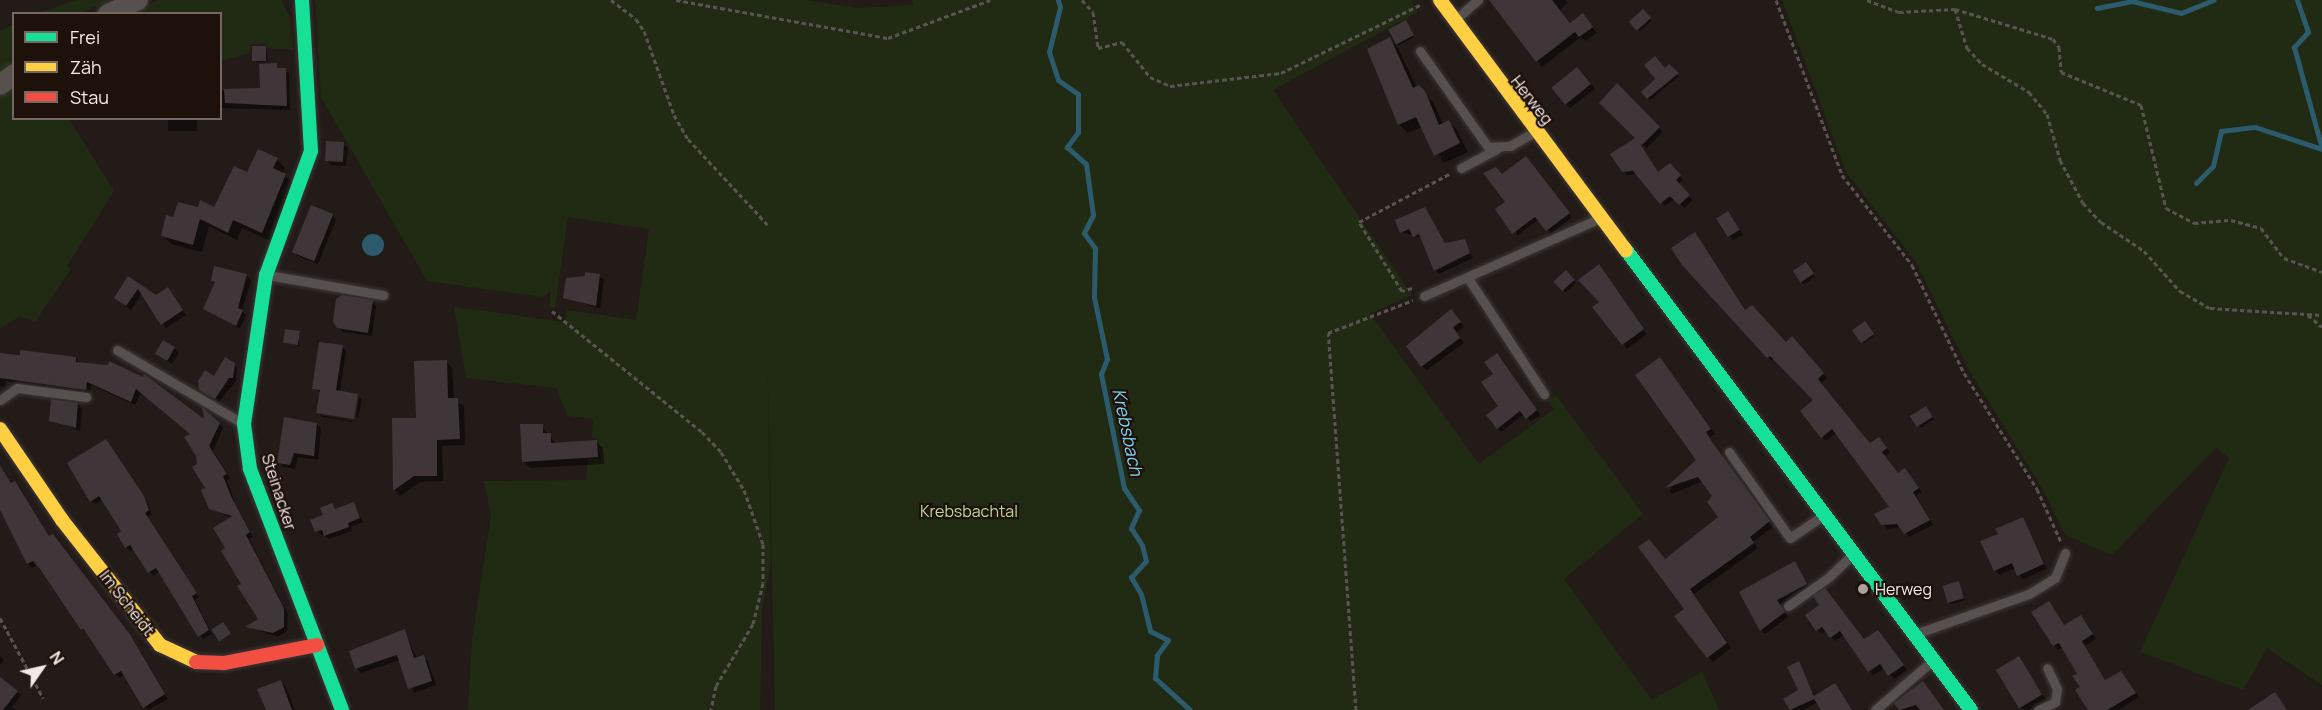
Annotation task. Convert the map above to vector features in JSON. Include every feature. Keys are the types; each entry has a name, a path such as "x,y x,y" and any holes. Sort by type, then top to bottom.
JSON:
{"street":[{"path":"112,12 138,0"},
{"name":"Steinacker","path":"302,0 311,151 266,275 249,372 244,424 250,469 342,710"},
{"name":"Herweg","path":"1433,1 1454,21 1827,513 1971,710"},
{"path":"0,86 12,76"},
{"name":"Im Scheidt","path":"0,429 25,454 160,645 191,662 224,663 317,645"}],"lane":[{"path":"1454,21 1478,0"},
{"path":"1420,51 1488,147 1496,149"},
{"path":"1461,168 1496,149 1510,146 1535,130"},
{"path":"1424,296 1602,218"},
{"path":"266,275 383,295"},
{"path":"1468,278 1544,394"},
{"path":"117,350 244,424"},
{"path":"0,400 17,388 86,397"},
{"path":"1729,452 1790,538 1827,513"},
{"path":"1788,606 1830,577 1855,552"},
{"path":"1916,634 2029,594 2055,578 2065,554"},
{"path":"1875,710 1935,658"},
{"path":"2038,710 2055,702 2057,689 2047,668"}],"path":[{"path":"610,0 636,19 644,31 661,85 688,139 768,225"},
{"path":"676,0 888,38 990,0"},
{"path":"1082,0 1093,12 1098,48 1122,42 1150,77 1170,86 1281,73 1433,1"},
{"path":"1776,0 1842,175 1912,266 1964,373 2037,489 2065,554"},
{"path":"1867,0 1899,12 1955,9 2053,39 2059,47 2061,72 2141,105 2166,208 2193,223 2231,220 2261,228 2284,258 2322,272"},
{"path":"1955,9 1967,48 1982,64 2029,93 2048,114 2064,169 2083,203 2101,222 2144,251 2180,291 2210,309 2322,315"},
{"path":"1412,288 1402,291 1359,222 1461,168"},
{"path":"1356,710 1328,333 1424,296"},
{"path":"552,311 702,432 721,453 744,489 763,544 764,583 753,624 716,686 711,710"},
{"path":"2307,313 2322,327"},
{"path":"0,618 44,698"}],"green space":[{"path":"76,0 111,0 83,12 42,12"},
{"path":"159,0 281,0 290,17 294,50 268,48 266,43 251,45 249,53 222,61 222,12 132,12"},
{"name":"Krebsbachtal","path":"315,0 805,0 858,8 913,5 912,0 1085,0 1095,19 1086,0 1411,0 1418,12 1273,90 1412,295 1370,314 1479,464 1554,409 1548,401 1556,395 1643,514 1564,579 1652,700 1702,672 1719,710 775,710 767,335 771,563 762,611 760,710 468,710 472,640 491,515 484,481 586,480 588,459 601,459 597,439 592,437 593,419 568,416 556,388 466,378 454,307 565,322 567,310 636,320 649,229 568,217 555,308 549,307 551,291 543,297 427,281 321,97"},
{"path":"1782,0 2322,0 2322,685 2267,648 2243,690 2140,652 2229,458 2216,448 2112,555 2065,535 2042,488 1969,370 1916,262 1846,172"},
{"path":"12,25 12,62 0,71 0,31"},
{"path":"12,87 12,120 70,120 114,191 67,266 71,269 35,322 20,316 0,329 0,97"}],"water":[{"path":"373,234 381,237 384,245 381,253 373,256 365,253 362,245 365,237"}],"building":[{"path":"1489,0 1552,0 1570,23 1583,13 1593,27 1579,37 1575,32 1536,62"},
{"path":"1643,9 1651,18 1637,31 1629,22"},
{"path":"1406,20 1414,35 1396,44 1388,29"},
{"path":"1390,37 1413,88 1419,85 1425,91 1439,125 1449,120 1460,143 1434,156 1416,117 1398,125 1367,49"},
{"path":"252,46 266,46 266,61 252,61"},
{"path":"1655,56 1665,68 1669,64 1679,73 1647,99 1641,92 1655,79 1644,65"},
{"path":"277,63 277,68 286,68 287,106 225,103 224,89 260,88 259,64"},
{"path":"1577,67 1591,84 1565,105 1551,88"},
{"path":"1617,83 1660,127 1642,145 1639,142 1658,172 1670,163 1681,175 1676,180 1690,195 1679,205 1670,196 1660,204 1633,171 1622,172 1610,154 1635,138 1599,103"},
{"path":"326,141 344,142 343,162 325,161"},
{"path":"258,149 278,158 273,168 286,174 262,233 233,220 228,233 200,219 193,245 161,236 166,215 173,217 178,202 198,207 200,200 214,207 234,166 247,172"},
{"path":"1526,156 1570,213 1546,231 1535,217 1512,234 1495,209 1505,202 1483,173 1496,167 1502,174"},
{"path":"311,205 333,214 314,261 292,252"},
{"path":"1425,207 1445,243 1465,239 1470,253 1434,271 1419,234 1413,237 1409,229 1400,233 1395,220"},
{"path":"1728,211 1740,230 1728,237 1716,218"},
{"path":"1695,232 1745,310 1752,305 1786,342 1792,336 1824,373 1818,379 1870,443 1879,437 1887,448 1882,452 1898,473 1905,468 1919,488 1913,492 1930,520 1904,534 1897,524 1881,525 1874,514 1889,507 1832,429 1821,438 1800,411 1813,400 1770,356 1767,358 1682,265 1671,248"},
{"path":"1806,262 1814,274 1801,283 1793,271"},
{"path":"1599,264 1644,329 1622,345 1592,307 1599,302 1578,280"},
{"path":"214,266 247,274 238,308 243,310 236,326 203,309 215,282 211,281"},
{"path":"1566,270 1575,280 1562,291 1553,281"},
{"path":"585,272 600,274 596,306 563,298 566,278 585,276"},
{"path":"128,276 156,295 168,287 183,310 161,325 138,289 126,306 114,298"},
{"path":"342,295 373,300 368,333 337,328 333,322 336,299"},
{"path":"1451,309 1461,322 1453,327 1460,338 1421,367 1406,346"},
{"path":"1865,321 1874,334 1861,343 1852,330"},
{"path":"285,329 300,331 298,345 283,343"},
{"path":"163,340 175,347 167,361 155,354"},
{"path":"319,342 343,345 336,390 358,394 354,419 316,413 320,390 312,389"},
{"path":"20,350 76,357 76,362 108,365 109,361 143,377 144,374 204,419 202,407 220,423 209,446 227,474 223,476 250,532 246,535 284,608 284,627 273,633 245,627 258,619 237,586 241,584 221,551 225,548 213,528 232,516 209,509 201,490 205,488 192,467 197,464 196,456 184,437 190,434 136,389 131,402 87,382 86,390 0,378 0,353 20,355"},
{"path":"1497,353 1537,410 1526,419 1520,411 1497,429 1486,415 1498,406 1481,382 1493,374 1484,362"},
{"path":"225,357 235,363 233,378 229,378 215,399 199,390 198,381 205,370 214,376"},
{"path":"1660,357 1711,429 1706,432 1713,443 1770,521 1750,537 1754,543 1690,589 1727,643 1707,658 1674,616 1684,609 1638,547 1649,539 1665,559 1718,517 1707,502 1712,496 1698,477 1665,488 1696,460 1635,375"},
{"path":"447,360 448,398 458,398 460,439 437,440 437,476 414,476 393,491 392,418 416,418 414,361"},
{"path":"51,399 78,403 76,428 49,421"},
{"path":"1926,406 1933,417 1917,427 1910,416"},
{"path":"284,417 317,423 314,456 294,453 290,465 277,463"},
{"path":"520,424 543,424 543,433 551,433 551,443 597,440 598,457 522,462"},
{"path":"106,439 144,496 149,510 145,513 197,593 192,596 209,630 198,637 156,568 148,573 130,545 125,548 117,534 121,531 99,496 90,502 67,463"},
{"path":"0,465 11,483 15,481 49,536 53,534 131,636 165,694 143,708 121,671 114,675 40,569 33,561 27,564 0,510"},
{"path":"354,502 360,518 348,523 349,527 324,536 322,530 315,532 310,520 323,515 320,508 332,503 335,509"},
{"path":"2023,517 2044,564 2017,576 2012,563 1994,571 1980,541 1998,534 1995,529"},
{"path":"1795,561 1807,584 1777,600 1785,612 1760,631 1739,592"},
{"path":"1959,581 1964,598 1948,603 1943,586"},
{"path":"1825,588 1864,639 1878,630 1904,665 1888,676 1880,664 1868,672 1840,631 1830,638 1822,627 1816,631 1805,615 1819,605 1813,596"},
{"path":"2049,601 2064,625 2081,615 2093,634 2082,641 2105,680 2121,671 2136,693 2107,710 2088,710 2075,690 2080,687 2072,676 2077,674 2059,643 2053,646 2031,612"},
{"path":"223,622 231,634 219,641 211,630"},
{"path":"405,629 414,658 424,655 432,681 408,689 397,655 355,669 349,651"},
{"path":"2019,656 2042,695 2019,708 1996,670"},
{"path":"1799,661 1814,696 1835,683 1852,710 1821,710 1814,699 1790,710 1783,699 1798,690 1787,667"},
{"path":"0,677 18,691 3,710 0,710"},
{"path":"281,680 292,710 266,710 257,689"},
{"path":"1923,681 1944,710 1920,710 1916,705 1899,710 1894,703"},
{"path":"2275,692 2287,710 2248,710"}],"waterway":[{"name":"Krebsbach","path":"1058,0 1060,7 1049,52 1058,80 1078,94 1078,132 1067,147 1086,164 1093,215 1084,233 1095,248 1094,297 1107,359 1101,374 1124,488 1139,510 1131,528 1142,545 1146,561 1131,577 1141,594 1150,631 1168,640 1157,655 1155,678 1190,710"},
{"path":"2097,8 2132,1 2181,13 2214,0"},
{"path":"2297,0 2308,32 2294,47 2322,149"},
{"path":"2196,183 2213,166 2221,131 2255,127 2322,149"}],"traffic: fast":[{"path":"302,0 311,151 266,275 244,424 250,469 342,710"},
{"path":"1626,250 1971,710"}],"traffic: slow":[{"path":"1440,0 1626,250"},
{"path":"0,429 62,520 160,645 196,662"}],"traffic: jam":[{"path":"196,662 224,663 317,645"}],"place":[{"name":"Herweg","path":"1863,589"}]}
